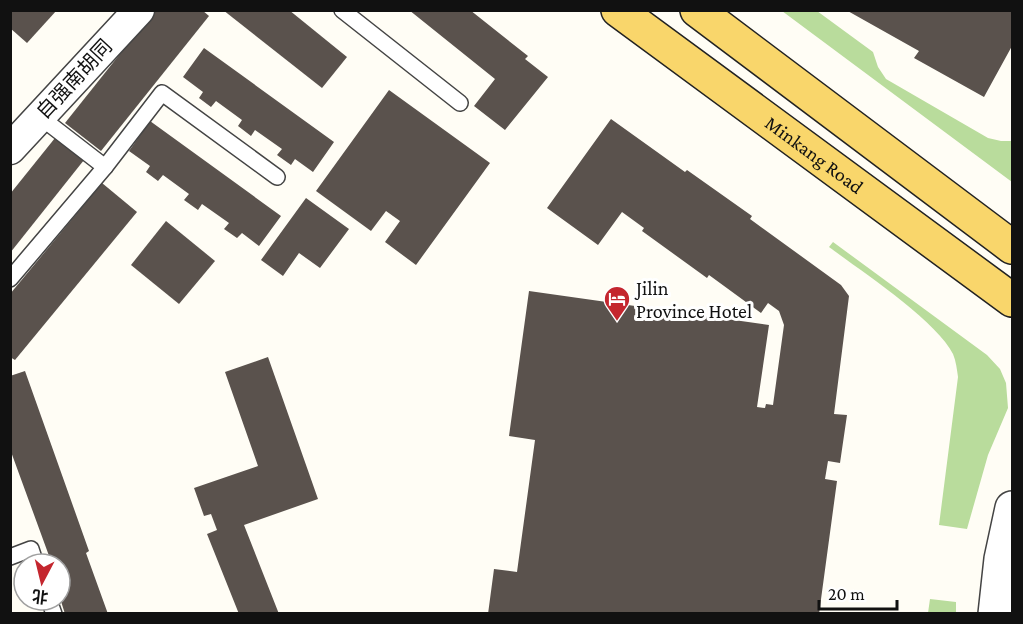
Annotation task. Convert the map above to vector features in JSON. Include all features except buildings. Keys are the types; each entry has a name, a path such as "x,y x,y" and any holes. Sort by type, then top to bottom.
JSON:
{"main road":[{"name":"Minkang Road","path":"618,10 1012,300"},
{"path":"697,10 1012,247"}],"street":[{"name":"自强南胡同","path":"10,149 139,10"},
{"path":"994,614 1001,559 1012,508"}],"lane":[{"path":"342,10 460,103"},
{"path":"10,279 105,167 162,93 277,177"},
{"path":"39,116 105,167"}],"green space":[{"path":"782,11 817,11 873,52 878,67 886,79 988,138 1012,141 1012,182"},
{"path":"833,242 987,355 1000,369 1006,383 1008,408 988,455 967,529 939,525 958,377 953,354 931,326 915,312 829,247"},
{"path":"930,599 956,602 956,613 928,613"}],"place":[{"name":"Jilin Province Hotel","path":"617,322"}]}
